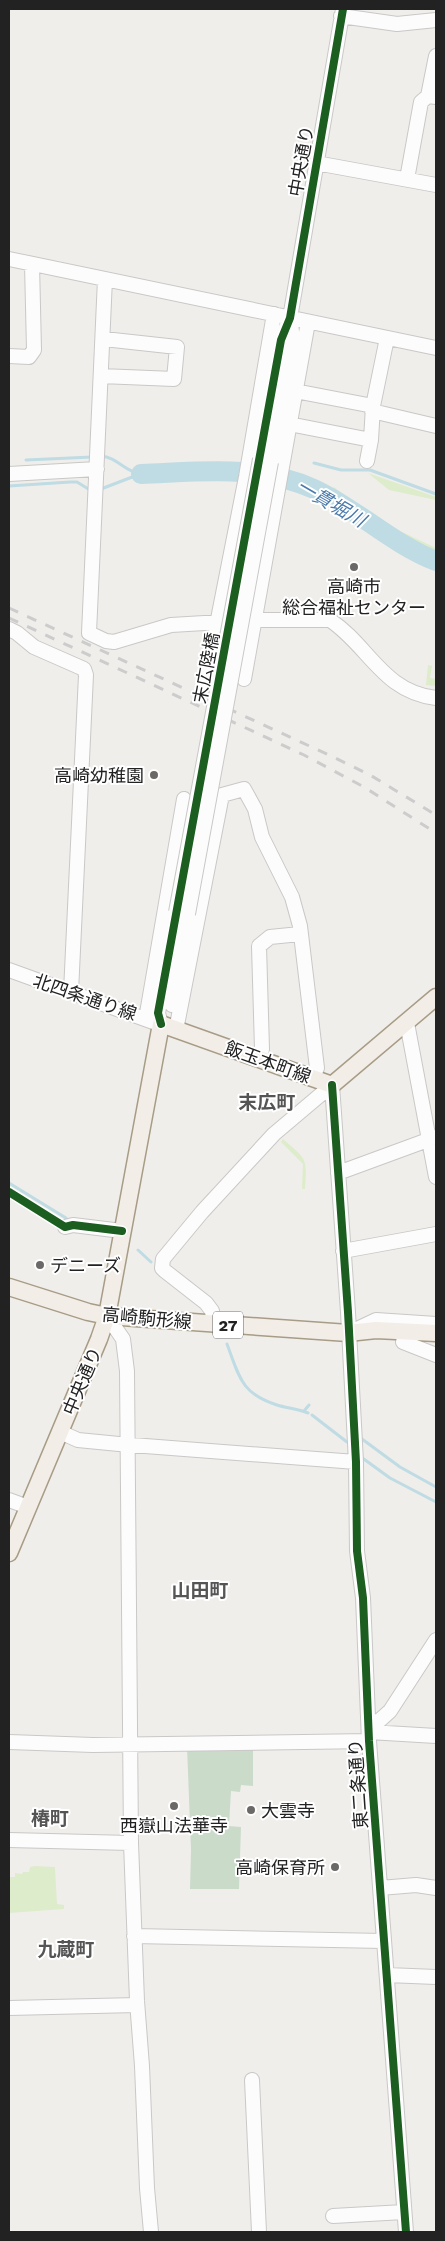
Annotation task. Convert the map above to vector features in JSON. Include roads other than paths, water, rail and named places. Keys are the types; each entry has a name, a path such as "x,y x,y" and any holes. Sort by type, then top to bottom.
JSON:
{"main road":[{"name":"飯玉本町線","path":"161,1024 332,1085 436,997"},
{"name":"中央通り","path":"9,1553 107,1316 161,1024"},
{"name":"高崎駒形線","path":"9,1287 88,1312 107,1316 348,1333 376,1330 436,1333"},
{"name":"高崎駒形線","path":"400,1332 436,1344"}],"street":[{"path":"342,12 398,24 436,20"},
{"name":"中央通り","path":"290,318 342,12"},
{"path":"407,179 421,102 432,96 436,56"},
{"path":"316,163 436,185"},
{"path":"9,259 436,348"},
{"path":"9,356 29,357 34,350 32,264"},
{"path":"105,279 104,339 89,633 106,641 114,642 172,625 255,620 330,620 390,680 414,692 436,698"},
{"path":"244,679 255,620 274,314"},
{"name":"末広陸橋","path":"161,1024 158,1013 183,909 264,469 281,340 290,318"},
{"path":"205,685 218,623 264,469 289,424 308,322"},
{"path":"367,461 371,440 373,409 387,338"},
{"path":"101,376 174,379 177,347 104,339"},
{"path":"295,391 436,426"},
{"path":"289,424 371,440"},
{"path":"9,474 97,469"},
{"path":"9,629 34,647 84,669 86,675 71,992"},
{"path":"161,1024 183,909 222,795 244,789 255,810 262,837 292,897 300,926 317,1068 314,1078"},
{"path":"183,909 184,799"},
{"path":"260,1058 262,1049 259,946 270,937 300,934"},
{"name":"北四条通り線","path":"9,970 161,1024"},
{"path":"407,1023 433,1138 436,1177"},
{"path":"214,1324 210,1307 162,1268 163,1259 204,1210 274,1134 332,1085"},
{"name":"東二条通り","path":"332,1085 356,1462 357,1551 363,1598 369,1732 406,2232"},
{"path":"338,1173 433,1138"},
{"path":"65,1227 73,1225 122,1231"},
{"path":"343,1251 436,1234"},
{"path":"107,1316 123,1339 127,1371 131,1843 146,2188 151,2232"},
{"path":"400,1332 436,1324"},
{"path":"400,1332 436,1355"},
{"path":"60,1432 78,1440 127,1445 356,1462"},
{"path":"9,1500 28,1507"},
{"path":"369,1732 390,1711 432,1656 436,1640"},
{"path":"9,1742 131,1745 369,1732 436,1736"},
{"path":"9,1840 131,1843"},
{"path":"380,1888 416,1885 436,1888"},
{"path":"134,1936 384,1942"},
{"path":"387,1975 436,1977"},
{"path":"9,2008 137,2005"},
{"path":"252,2080 259,2232"},
{"path":"334,2216 404,2212"}],"waterway":[{"path":"101,456 112,459 135,473 141,474"},
{"path":"26,460 92,457"},
{"path":"314,463 341,470 370,470 436,494"},
{"name":"一貫堀川","path":"141,474 229,471 272,476 293,481 330,497 389,536 436,561"},
{"name":"一貫堀川","path":"101,489 140,474"},
{"name":"一貫堀川","path":"9,486 77,482 90,490"},
{"path":"9,1183 66,1218"},
{"path":"138,1250 151,1262"},
{"path":"227,1344 243,1382 256,1395 265,1401 308,1413"},
{"path":"304,1411 309,1405"},
{"path":"312,1415 347,1442"},
{"path":"362,1439 400,1467 436,1487"},
{"path":"361,1457 390,1478 436,1502"}],"railway":[{"path":"9,608 329,755 370,775 436,815"},
{"path":"9,618 304,755 364,787 436,833"}],"place":[{"name":"高崎市 総合福祉センター","path":"354,567"},
{"name":"高崎幼稚園","path":"154,775"},
{"name":"デニーズ","path":"40,1265"},
{"name":"西嶽山法華寺","path":"174,1806"},
{"name":"大雲寺","path":"251,1810"},
{"name":"高崎保育所","path":"335,1867"}],"district":[{"name":"末広町","path":"267,1102"},
{"name":"山田町","path":"200,1590"},
{"name":"椿町","path":"50,1818"},
{"name":"九蔵町","path":"66,1949"}]}
